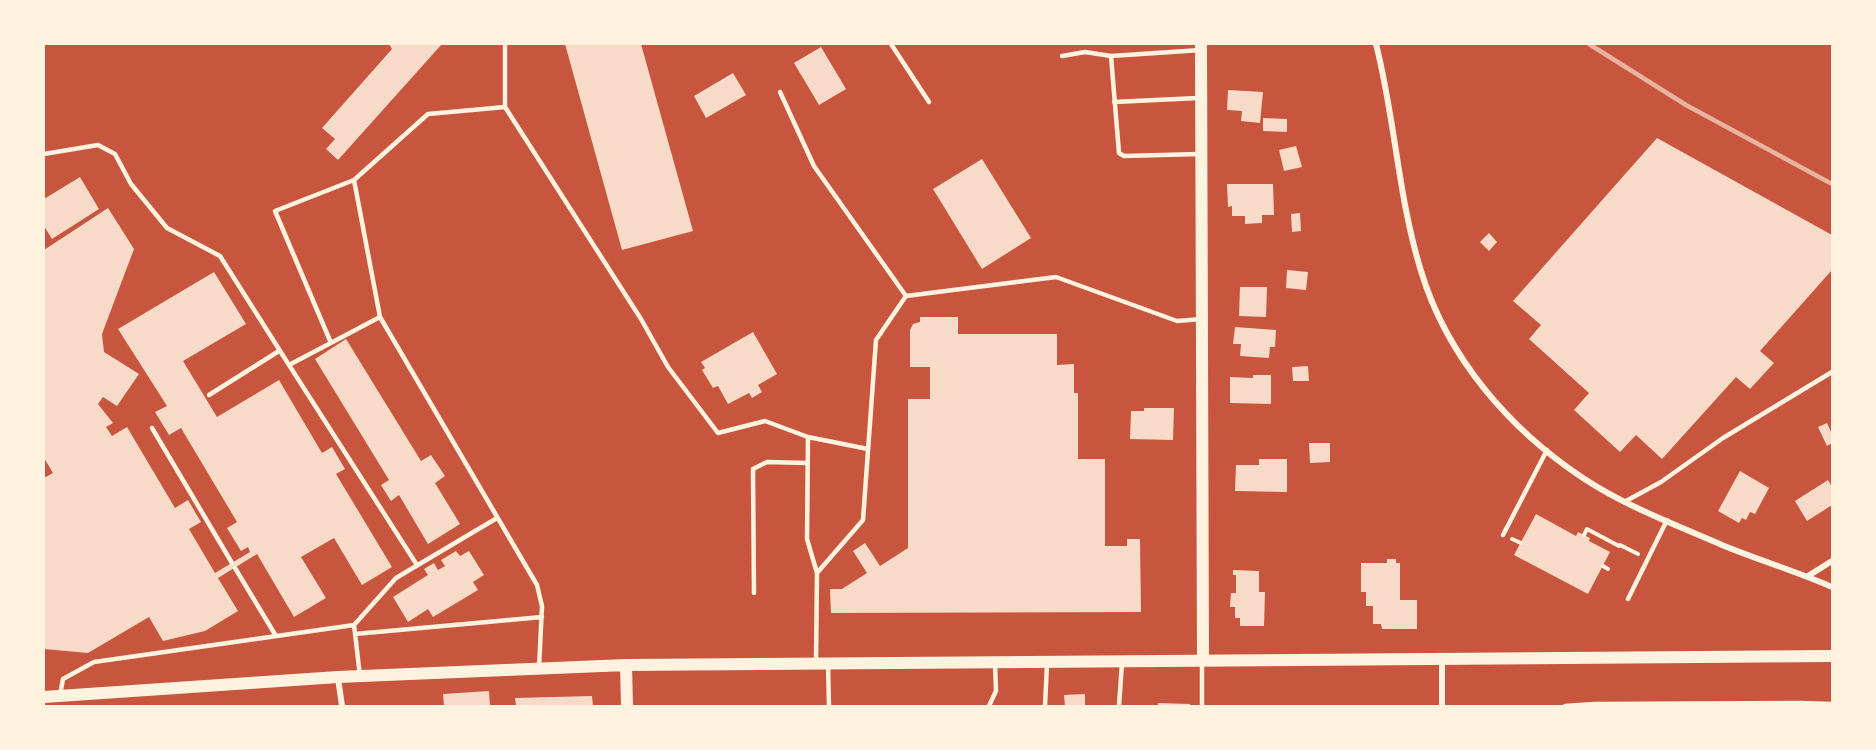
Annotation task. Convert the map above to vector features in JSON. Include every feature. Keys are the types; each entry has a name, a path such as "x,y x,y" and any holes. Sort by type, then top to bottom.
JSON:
{"main road":[{"path":"1201,47 1203,660"},
{"path":"44,697 338,677 626,665 1833,656"},
{"path":"626,665 627,706"}],"street":[{"path":"1376,44 1386,83 1406,209 1421,271 1442,325 1472,374 1492,399 1547,450 1583,478 1626,501 1724,546 1833,587"},
{"path":"1808,576 1833,561"},
{"path":"1442,658 1442,706"},
{"path":"338,677 342,706"}],"lane":[{"path":"505,44 505,107 641,319 668,368 718,433 765,421 807,437 868,449"},
{"path":"891,44 929,102"},
{"path":"1062,56 1085,52 1111,56 1201,47"},
{"path":"1111,56 1119,153 1124,156 1201,154"},
{"path":"780,92 814,166 906,296"},
{"path":"1114,102 1201,98"},
{"path":"331,343 275,212 354,180 428,114 505,107"},
{"path":"44,154 98,145 116,154 130,184 167,228 220,256 417,565"},
{"path":"354,180 380,317 537,585 542,617 539,668"},
{"path":"817,573 863,520 876,340 906,296 1056,277 1177,321 1202,319"},
{"path":"289,365 380,317"},
{"path":"209,395 279,351"},
{"path":"1626,501 1661,482 1723,438 1833,372"},
{"path":"152,428 276,636"},
{"path":"807,437 807,539 817,573 822,664 829,706"},
{"path":"1503,534 1547,450"},
{"path":"754,593 753,470 767,462 807,463"},
{"path":"60,695 63,679 94,662 354,625 396,578 497,518"},
{"path":"1628,599 1667,520"},
{"path":"356,634 542,617"},
{"path":"354,625 360,676"},
{"path":"1202,706 1203,660"},
{"path":"1045,706 1047,661"},
{"path":"1119,706 1122,661"},
{"path":"988,706 996,691 996,662"},
{"path":"1565,706 1833,704"}],"path":[{"path":"1584,535 1587,529 1648,559"},
{"path":"1603,566 1608,569"}],"building":[{"path":"389,44 442,44 338,160 326,149 335,139 322,128 392,49"},
{"path":"565,44 641,44 693,231 622,250"},
{"path":"821,47 846,89 819,105 794,63"},
{"path":"733,73 746,95 706,118 694,96"},
{"path":"1228,90 1263,92 1260,123 1241,121 1242,111 1227,110"},
{"path":"1263,118 1287,119 1287,132 1263,131"},
{"path":"1657,138 1832,235 1832,270 1760,351 1774,363 1750,389 1736,377 1662,459 1636,435 1620,452 1574,410 1589,393 1529,339 1541,325 1513,301"},
{"path":"1296,146 1302,167 1284,171 1279,150"},
{"path":"982,159 1031,238 982,269 933,189"},
{"path":"80,177 99,209 52,239 44,226 44,199"},
{"path":"1227,184 1273,184 1274,215 1262,215 1262,223 1245,224 1245,216 1232,216 1232,206 1228,207"},
{"path":"108,208 134,249 102,334 104,352 139,374 117,406 103,397 98,404 113,423 106,427 112,436 127,427 175,508 188,500 201,522 189,529 215,573 250,552 248,547 241,551 227,528 237,522 181,428 169,435 155,412 167,406 118,329 214,272 246,324 183,361 217,417 279,380 322,453 332,447 345,469 336,474 392,567 362,585 334,538 301,557 326,598 294,617 257,554 218,578 238,611 205,631 163,641 149,617 88,653 44,649 44,478 53,473 44,458 44,250"},
{"path":"1300,213 1301,231 1292,232 1291,214"},
{"path":"1489,233 1497,242 1489,251 1480,242"},
{"path":"1287,270 1308,272 1306,290 1286,288"},
{"path":"1240,287 1267,287 1266,317 1239,316"},
{"path":"920,317 958,317 958,334 1057,334 1057,365 1074,364 1074,393 1078,393 1078,459 1105,459 1105,546 1127,546 1127,539 1140,539 1141,612 831,613 830,589 842,589 867,573 853,551 865,543 880,566 908,548 908,399 930,399 930,367 910,367 910,330 913,324 920,322"},
{"path":"1235,327 1276,330 1275,347 1270,347 1269,358 1240,356 1241,344 1233,344"},
{"path":"753,332 777,374 758,385 762,392 752,398 749,393 728,404 718,386 713,388 702,370 705,368 701,362"},
{"path":"346,339 421,461 431,455 445,476 435,483 460,524 428,544 399,495 391,501 381,485 389,480 315,359"},
{"path":"1308,366 1309,381 1293,381 1292,367"},
{"path":"1253,375 1271,375 1271,404 1230,403 1230,377 1253,378"},
{"path":"1144,408 1174,408 1173,440 1130,439 1131,411 1144,411"},
{"path":"1827,423 1832,434 1832,443 1827,446 1818,427"},
{"path":"1309,443 1330,443 1330,462 1310,463"},
{"path":"1259,459 1287,459 1287,492 1235,491 1236,465 1259,465"},
{"path":"1740,471 1769,488 1755,514 1750,512 1746,520 1742,518 1739,523 1718,511"},
{"path":"1828,480 1832,487 1832,505 1807,521 1795,501"},
{"path":"1536,514 1576,536 1578,532 1590,538 1589,541 1610,552 1588,594 1514,555"},
{"path":"456,551 460,556 469,551 484,575 473,582 478,590 433,617 428,609 408,622 393,597 428,575 424,569 434,563 438,570 445,566 441,560"},
{"path":"1387,559 1396,559 1396,563 1400,563 1400,600 1417,600 1417,629 1382,629 1381,624 1373,624 1373,606 1366,606 1366,592 1361,592 1361,563 1387,563"},
{"path":"1233,570 1259,571 1259,592 1265,592 1264,626 1240,626 1240,618 1235,618 1235,607 1230,607 1231,593 1236,593 1236,575 1233,575"},
{"path":"489,691 490,706 444,706 443,694"},
{"path":"1085,694 1085,706 1065,706 1064,695"},
{"path":"592,696 593,706 516,706 515,698"},
{"path":"1158,703 1190,704 1190,706 1158,706"}],"railway":[{"path":"1589,44 1686,105 1832,184"}]}
